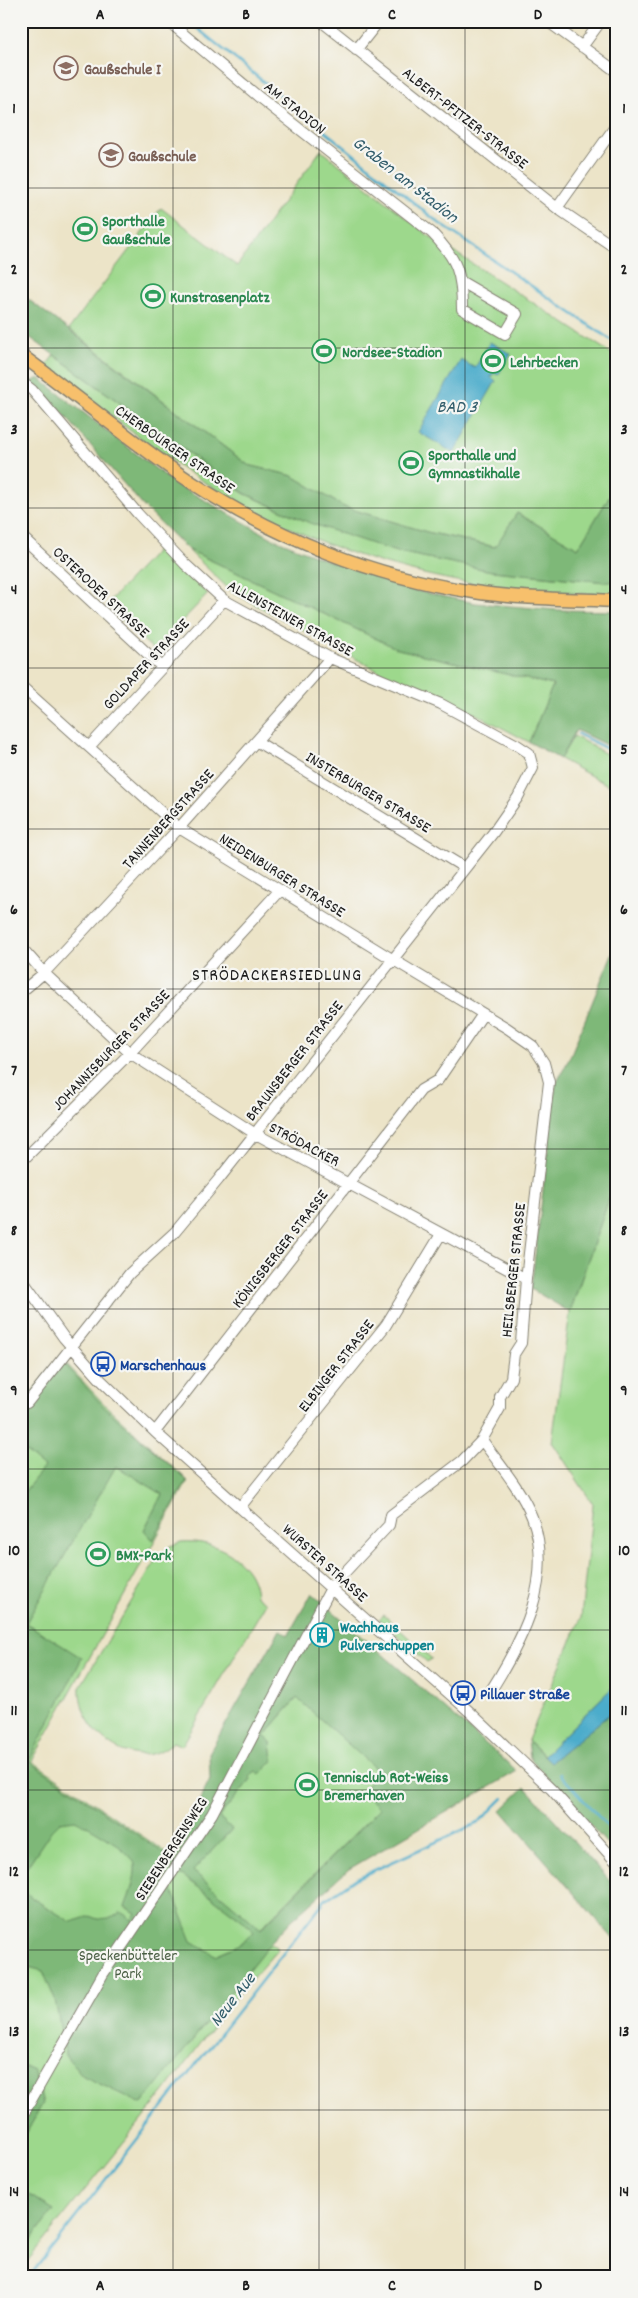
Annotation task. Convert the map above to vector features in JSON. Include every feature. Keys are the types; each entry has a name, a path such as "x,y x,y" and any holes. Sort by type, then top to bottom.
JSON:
{"main road":[{"name":"CHERBOURGER STRASSE","path":"21,355 190,481 238,511 325,552 391,574 448,588 516,597 617,601"}],"street":[{"name":"AM STADION","path":"168,21 260,98 432,233 446,247 457,267 462,282 462,309 505,334 517,314 462,282"},
{"name":"ALBERT-PFITZER-STRASSE","path":"321,21 557,208 617,249"},
{"path":"356,50 379,21"},
{"path":"547,21 617,72"},
{"path":"582,47 601,21"},
{"path":"557,208 617,124"},
{"name":"ALLENSTEINER STRASSE","path":"22,383 32,390 138,514 185,564 224,600 330,658 441,704 529,753"},
{"name":"OSTERODER STRASSE","path":"21,536 162,667"},
{"name":"GOLDAPER STRASSE","path":"88,747 224,600"},
{"name":"TANNENBERGSTRASSE","path":"21,992 44,973 179,828 330,658"},
{"name":"NEIDENBURGER STRASSE","path":"23,692 179,828 533,1046 544,1063"},
{"name":"INSTERBURGER STRASSE","path":"256,741 465,868"},
{"name":"BRAUNSBERGER STRASSE","path":"27,1403 130,1273 175,1232 465,868 518,797 533,768 529,753"},
{"name":"JOHANNISBURGER STRASSE","path":"21,1162 130,1053 280,890"},
{"name":"STRÖDACKER","path":"21,947 44,973 130,1053 254,1133 526,1280"},
{"name":"KÖNIGSBERGER STRASSE","path":"155,1432 421,1090 438,1080 483,1014"},
{"name":"HEILSBERGER STRASSE","path":"332,1586 389,1525 391,1515 462,1460 482,1440 500,1408 500,1397 511,1378 514,1354 521,1343 526,1280 549,1082 544,1063"},
{"name":"ELBINGER STRASSE","path":"241,1506 386,1325 441,1234"},
{"name":"WURSTER STRASSE","path":"21,1278 72,1348 101,1380 155,1432 332,1586 523,1762 617,1863"},
{"path":"482,1440 523,1499 537,1533 540,1554 540,1575 531,1612 510,1661 490,1692"},
{"name":"SIEBENBERGENSWEG","path":"21,2118 103,1974 212,1814 332,1586"}],"green space":[{"path":"321,150 428,235 617,357 617,484 578,548 517,513 496,547 427,532 344,507 293,476 248,465 69,329 161,208 237,266"},
{"path":"21,294 248,465 293,476 344,507 427,532 495,547 517,513 578,548 617,484 617,581 607,582 492,571 393,551 310,523 244,493 21,331"},
{"path":"54,355 243,493 310,523 394,551 492,571 607,582 617,581 617,594 562,593 509,589 457,581 407,570 357,555 308,536 260,514 212,487 169,459 46,366"},
{"path":"39,378 174,483 272,538 321,558 417,591 475,603 556,610 617,611 617,750 576,730 560,759 529,742 553,685 398,649 187,549 144,507 59,409 31,382"},
{"path":"159,548 208,594 154,650 106,605"},
{"path":"187,549 398,649 553,685 529,742 455,703 395,680 232,592"},
{"path":"574,736 617,760 617,790 560,759"},
{"path":"617,942 617,1176 570,1312 531,1289 556,1084 569,1059"},
{"path":"617,1176 617,1683 544,1755 528,1740 581,1618 593,1504 552,1442 570,1312"},
{"name":"Speckenbütteler Park","path":"60,1357 106,1406 188,1481 32,1761 170,1855 278,1949 234,1999 165,2091 21,2269 21,1397 27,1398"},
{"path":"64,1363 104,1407 187,1480 153,1540 144,1530 162,1494 116,1466 26,1623 82,1658 29,1761 171,1858 210,1779 209,1753 280,1630 288,1635 312,1593 517,1771 349,1869 293,1919 269,1944 142,2104 83,2076 66,2056 55,2000 43,1971 21,1965 21,1496 44,1467 21,1448 21,1417","holes":["297,1698 379,1772 362,1791 380,1808 261,1929 193,1871 232,1829 219,1817 251,1779 249,1776 256,1771 260,1774 273,1761 271,1742 264,1736","75,1820 81,1823 119,1846 132,1859 135,1865 135,1875 125,1907 136,1913 132,1920 121,1912 106,1919 90,1916 71,1922 32,1898 24,1890 23,1873 51,1831 60,1822","182,1875 242,1920 254,1932 240,1944 215,1955 192,1941 170,1885 175,1876"]},
{"path":"181,1542 206,1544 230,1554 248,1572 254,1583 256,1596 266,1603 182,1746 173,1742 158,1752 142,1755 126,1752 111,1745 98,1734 88,1720 82,1704 80,1687 158,1557 170,1546"},
{"path":"384,1615 432,1659 427,1662 379,1619"},
{"name":"Tennisclub Rot-Weiss Bremerhaven","path":"297,1698 429,1727 362,1790 380,1808 260,1929 192,1871 232,1829 218,1817 251,1779 249,1777 256,1770 260,1774 264,1736"},
{"path":"617,1708 617,1855 530,1758 528,1740 551,1762"},
{"path":"525,1787 617,1889 617,1943 501,1810"},
{"path":"21,2065 34,2071 43,2103 21,2143"},
{"path":"21,2190 54,2210 21,2253"}],"water":[{"name":"BAD 3","path":"490,342 511,354 498,375 494,373 491,377 496,381 454,453 418,432 461,360 475,368"},
{"path":"617,1683 617,1708 551,1762 544,1755"}],"waterway":[{"name":"Graben am Stadion","path":"188,21 439,223 617,344"},
{"path":"578,734 617,754"},
{"path":"560,1774 617,1837"},
{"name":"Neue Aue","path":"29,2277 325,1900 357,1878 478,1823 503,1798"}],"place":[{"name":"Gaußschule I","path":"66,68"},
{"name":"Gaußschule","path":"111,155"},
{"name":"Sporthalle Gaußschule","path":"85,229"},
{"name":"Kunstrasenplatz","path":"153,296"},
{"name":"Nordsee-Stadion","path":"324,351"},
{"name":"Lehrbecken","path":"493,361"},
{"name":"Sporthalle und Gymnastikhalle","path":"411,463"},
{"name":"Marschenhaus","path":"103,1364"},
{"name":"BMX-Park","path":"98,1554"},
{"name":"Wachhaus Pulverschuppen","path":"322,1635"},
{"name":"Pillauer Straße","path":"463,1693"},
{"name":"Tennisclub Rot-Weiss Bremerhaven","path":"307,1785"}],"district":[{"name":"STRÖDACKERSIEDLUNG","path":"277,974"}]}
